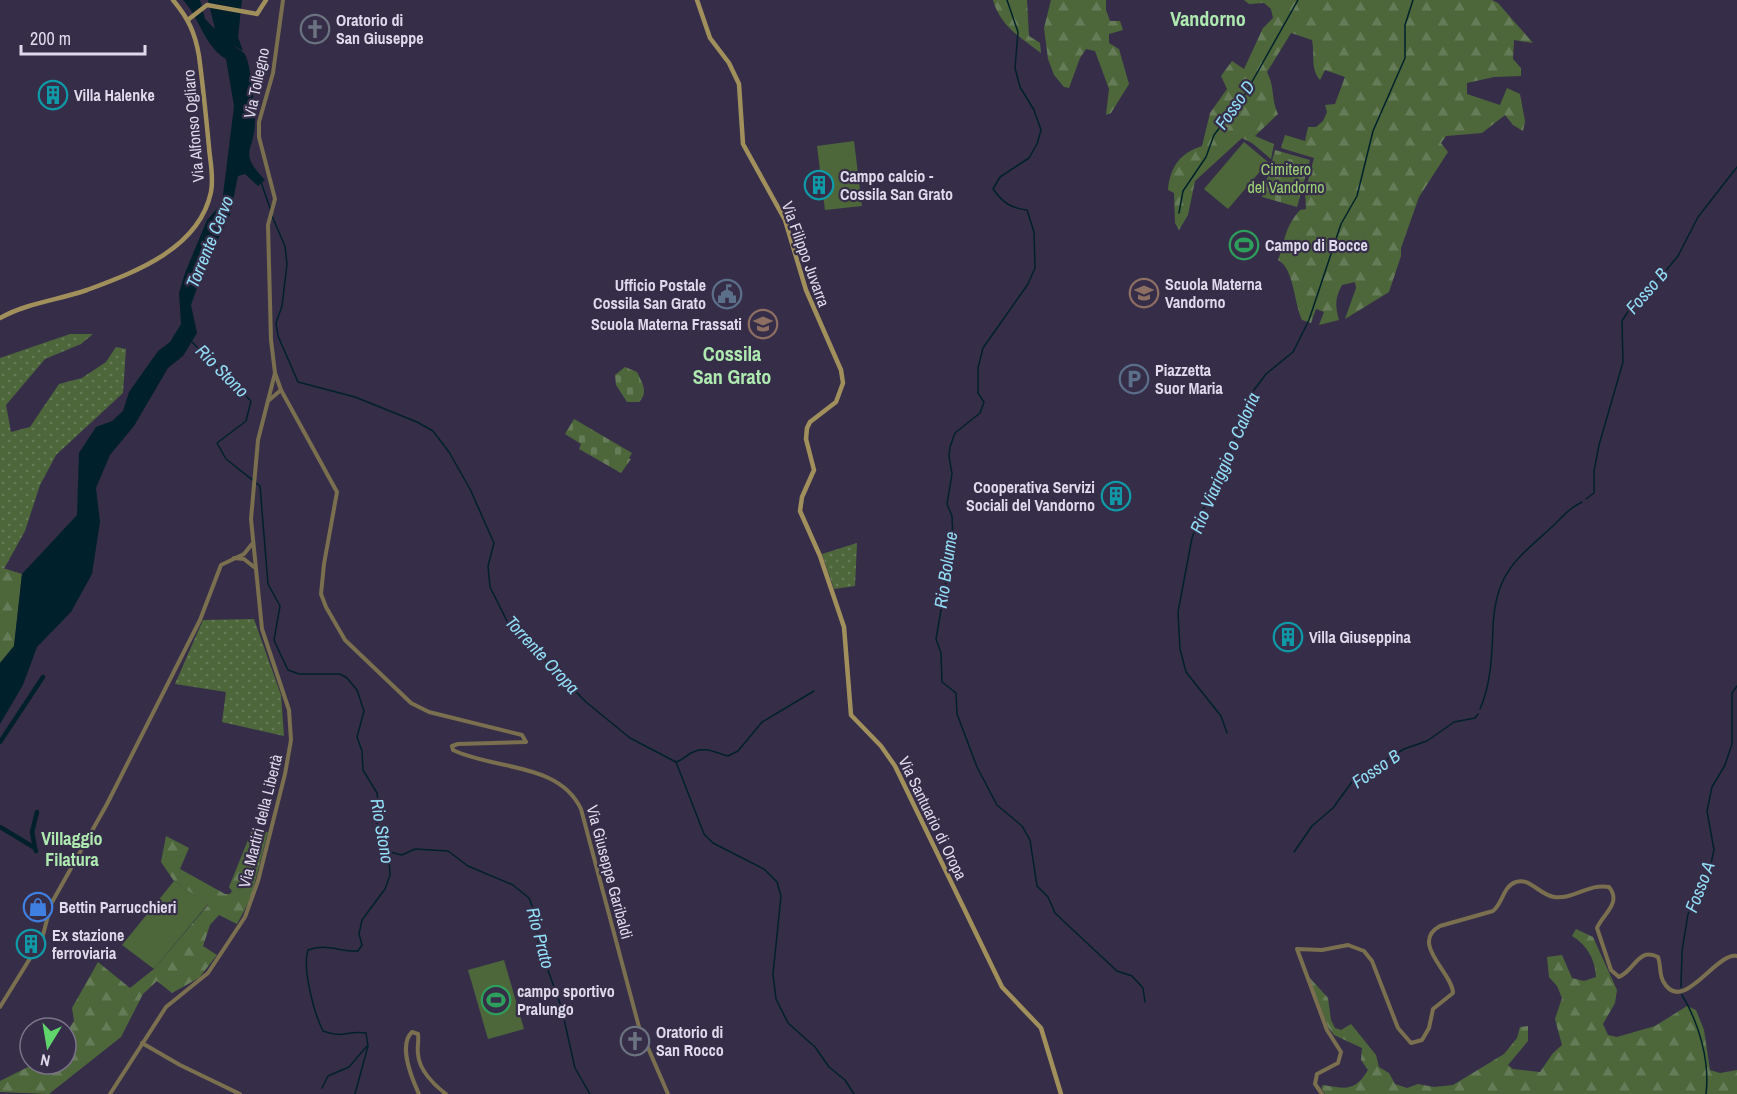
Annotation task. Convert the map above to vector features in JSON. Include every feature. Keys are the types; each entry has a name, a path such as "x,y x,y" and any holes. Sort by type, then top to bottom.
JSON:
{"main road":[{"path":"173,0 190,18 204,6 257,14 267,0"},
{"name":"Via Filippo Juvarra","path":"697,0 710,38 729,63 739,84 743,144 777,204 813,308 842,370 843,383 836,402 810,422 807,428 806,439 814,470 802,497 800,511"},
{"name":"Via Alfonso Ogliaro","path":"0,318 14,310 86,290 131,272 163,256 196,224 206,207 212,179 199,56 190,18"},
{"name":"Via Santuario di Oropa","path":"800,511 820,556 844,627 851,716 881,746 895,766 1002,987 1041,1028 1061,1094"}],"street":[{"name":"Via Tollegno","path":"275,373 271,340 268,217 274,205 262,154 259,122 273,73 283,0"},
{"name":"Via Giuseppe Garibaldi","path":"275,373 281,390 337,492 321,585 326,607 345,640 411,703 429,712 522,735 526,742 458,744 452,746 453,750 552,779 576,797 639,1027 668,1094"},
{"path":"267,403 275,373"},
{"path":"269,394 281,390"},
{"path":"267,403 281,390"},
{"path":"276,396 287,400"},
{"name":"Via Martiri della Libertà","path":"110,1094 166,1007 208,973 245,917 258,881 285,774 291,740 289,710 263,636 253,540 252,484 258,440 267,403"},
{"path":"244,556 253,540"},
{"path":"244,556 255,568"},
{"path":"0,1007 42,939 51,904 106,804 200,620 221,565 234,558 254,556"},
{"path":"1322,1094 1315,1084 1317,1074 1338,1063 1341,1052 1327,1030 1297,949 1322,950 1348,945 1364,951 1372,961 1398,1028 1407,1041 1416,1043 1422,1040 1429,1028 1433,1009 1453,993 1451,981 1431,954 1429,939 1432,931 1440,926 1493,911 1507,888 1518,881 1526,882 1553,897 1570,895 1599,886 1609,887 1612,891 1613,903 1597,928 1605,955 1616,976 1623,976 1640,956 1649,954 1658,957 1664,983 1673,990 1684,991 1699,981 1724,958 1737,956"},
{"path":"419,1094 408,1056 407,1040 412,1032 418,1034 418,1058 422,1067 436,1086 446,1094"},
{"path":"142,1043 180,1065 240,1094"}],"green space":[{"path":"993,0 1027,0 1029,36 1040,43 1041,53 1006,24"},
{"path":"1051,0 1106,0 1106,10 1110,21 1120,21 1123,30 1109,34 1109,43 1119,49 1129,84 1111,113 1106,115 1109,89 1095,51 1086,49 1080,58 1069,88 1064,87 1054,75 1048,59 1044,28"},
{"path":"1244,0 1492,0 1498,3 1533,43 1514,40 1513,59 1521,68 1521,76 1494,77 1467,83 1467,94 1500,105 1507,88 1520,94 1525,121 1523,131 1513,125 1505,115 1482,133 1446,136 1441,143 1448,152 1419,197 1401,248 1401,256 1389,292 1345,319 1356,288 1355,282 1342,285 1338,294 1336,302 1339,320 1319,325 1324,312 1316,309 1311,323 1302,320 1291,278 1278,260 1291,222 1300,210 1306,209 1305,192 1314,158 1281,148 1285,135 1305,141 1308,127 1316,127 1323,121 1327,112 1325,105 1335,104 1345,77 1325,70 1320,80 1314,66 1312,40 1291,33 1267,72 1278,114 1255,136 1274,144 1271,159 1252,143 1242,138 1195,181 1188,215 1179,230 1175,223 1174,193 1168,190 1171,174 1182,157 1202,146 1210,113 1227,89 1221,76 1232,61 1244,69 1263,28 1273,18 1271,9 1264,3 1249,4"},
{"path":"854,141 862,206 825,210 817,146"},
{"path":"1244,142 1268,162 1228,209 1204,189"},
{"name":"Cimitero del Vandorno","path":"1275,150 1310,160 1297,207 1262,197"},
{"path":"70,334 93,334 81,344 45,359 6,405 11,432 30,427 59,384 82,378 106,362 116,347 126,349 123,393 56,455 40,485 25,531 0,576 0,358"},
{"path":"625,367 637,372 642,384 644,395 639,402 627,402 616,385 615,375"},
{"path":"574,419 632,453 629,458 631,459 621,473 579,449 581,444 565,434"},
{"path":"857,543 855,586 834,589 822,554"},
{"path":"3,568 22,574 14,646 0,663 0,576"},
{"path":"254,619 281,695 284,736 222,722 226,692 175,684 203,620"},
{"path":"252,830 268,832 251,898 237,924 219,915 210,925 203,946 217,955 199,978 172,993 157,981 143,994 121,1037 78,1071 78,1016 73,1016 72,1008 98,962 130,988 154,969 208,905 174,881 161,862 166,836 189,848 180,869 225,894 230,894 232,891 229,887"},
{"path":"174,881 208,904 154,969 122,945"},
{"path":"1576,929 1593,937 1617,990 1615,1003 1603,1024 1608,1035 1617,1037 1655,1026 1687,1006 1696,1010 1704,1030 1710,1070 1720,1073 1737,1070 1737,1094 1325,1094 1321,1088 1323,1085 1343,1088 1353,1086 1368,1070 1361,1060 1362,1048 1334,1035 1328,1027 1309,977 1328,998 1331,1020 1335,1028 1341,1030 1351,1024 1376,1055 1379,1067 1389,1073 1395,1084 1407,1088 1418,1084 1434,1087 1453,1085 1504,1054 1517,1038 1520,1027 1528,1026 1528,1041 1508,1065 1513,1069 1540,1072 1553,1053 1562,1045 1555,1019 1562,998 1557,986 1549,977 1547,957 1562,955 1572,978 1584,981 1596,977 1589,953 1572,936"},
{"name":"campo sportivo Pralungo","path":"504,960 524,1029 488,1039 468,970"},
{"path":"18,1072 18,1076 72,1076 49,1094 0,1092 0,1081"}],"water":[{"name":"Torrente Cervo","path":"183,0 200,0 205,19 215,29 208,0 242,0 238,37 243,51 233,45 244,53 249,65 255,121 250,157 265,180 258,186 245,174 238,176 230,215 205,265 191,305 197,333 183,356 168,368 134,426 110,455 96,488 100,522 92,574 71,612 37,647 23,685 0,724 0,663 14,646 22,574 77,515 79,453 96,427 112,421 123,411 129,392 158,351 170,342 181,324 179,293 185,273 207,220 222,203 234,106 226,59 212,47"}],"waterway":[{"name":"Rio Bolume","path":"1007,0 1018,32 1015,68 1020,87 1034,110 1041,130 1037,144 1029,158 1000,177 993,189 1008,204 1027,210 1034,232 1035,268 1028,284 983,348 978,368 978,393 984,402 980,413 955,433 950,447 952,474 947,504 952,516 953,541 936,639 941,653 942,682 956,693 957,714 977,767 997,805 1022,826 1030,840 1037,886 1048,897 1055,913 1117,971 1132,976 1143,988 1145,1002"},
{"name":"Fosso D","path":"1179,213 1183,191 1206,157 1214,135 1244,96 1298,0"},
{"name":"Rio Viariggio o Caloria","path":"1227,733 1221,716 1186,672 1180,649 1178,612 1192,538 1215,479 1228,460 1248,398 1266,374 1293,352 1309,320 1341,224 1357,196 1373,131 1405,58 1405,25 1413,0"},
{"name":"Fosso B","path":"1586,499 1594,493 1594,471 1599,445 1623,362 1622,321 1632,305 1678,256 1698,217 1737,167"},
{"name":"Torrente Oropa","path":"261,182 271,211"},
{"name":"Torrente Oropa","path":"272,216 285,246 287,264 282,306 276,323 278,336 298,382 355,397 417,422 433,431 449,452 470,489 494,543 488,566 490,587 508,623 586,702 630,738 676,762 704,834 713,843 764,869 777,882 781,896 773,974 776,999 788,1023 815,1047 829,1067 845,1080 854,1094"},
{"name":"Rio Stono","path":"191,341 251,401 246,421 217,443 226,459 260,486 268,584 280,606 274,640 278,649 288,670 299,674 340,674 347,678 357,690 364,711 357,737 362,751 363,770 377,793 379,810 376,820 389,859 390,875 385,889 362,920 359,934 362,945 358,951 315,948 308,950 307,958 310,990 323,1031 336,1034 366,1033 368,1046 355,1094"},
{"name":"Fosso B","path":"1480,709 1487,690 1495,609 1503,580 1510,568 1529,548 1567,512 1582,502"},
{"path":"0,742 43,677"},
{"name":"Fosso A","path":"1681,987 1682,951 1688,914 1698,891 1708,877 1714,850 1707,811 1712,787 1725,765 1732,744 1732,693 1737,686"},
{"path":"676,762 697,750 728,756 738,751 762,722 814,691"},
{"name":"Fosso B","path":"1294,852 1312,826 1333,808 1354,779 1404,749 1427,741 1454,722 1475,718 1478,714"},
{"path":"35,848 32,832 37,812"},
{"path":"0,827 35,848 36,851"},
{"name":"Rio Prato","path":"386,851 402,855 415,849 448,851 468,866 513,885 529,898 537,918 538,943 561,1006 575,1068 590,1094"},
{"name":"Fosso A","path":"1682,995 1702,1043 1707,1081 1706,1094"},
{"path":"322,1088 328,1076 349,1067 367,1046"}],"place":[{"name":"Oratorio di San Giuseppe","path":"315,29"},
{"name":"Villa Halenke","path":"53,95"},
{"name":"Campo calcio - Cossila San Grato","path":"819,185"},
{"name":"Campo di Bocce","path":"1244,245"},
{"name":"Scuola Materna Vandorno","path":"1144,293"},
{"name":"Ufficio Postale Cossila San Grato","path":"727,294"},
{"name":"Scuola Materna Frassati","path":"763,324"},
{"name":"Piazzetta Suor Maria","path":"1134,379"},
{"name":"Cooperativa Servizi Sociali del Vandorno","path":"1116,496"},
{"name":"Villa Giuseppina","path":"1288,637"},
{"name":"Bettin Parrucchieri","path":"38,907"},
{"name":"Ex stazione ferroviaria","path":"31,944"},
{"name":"campo sportivo Pralungo","path":"496,1000"},
{"name":"Oratorio di San Rocco","path":"635,1041"}],"district":[{"name":"Vandorno","path":"1208,19"},
{"name":"Cossila San Grato","path":"732,366"},
{"name":"Villaggio Filatura","path":"72,849"}]}
